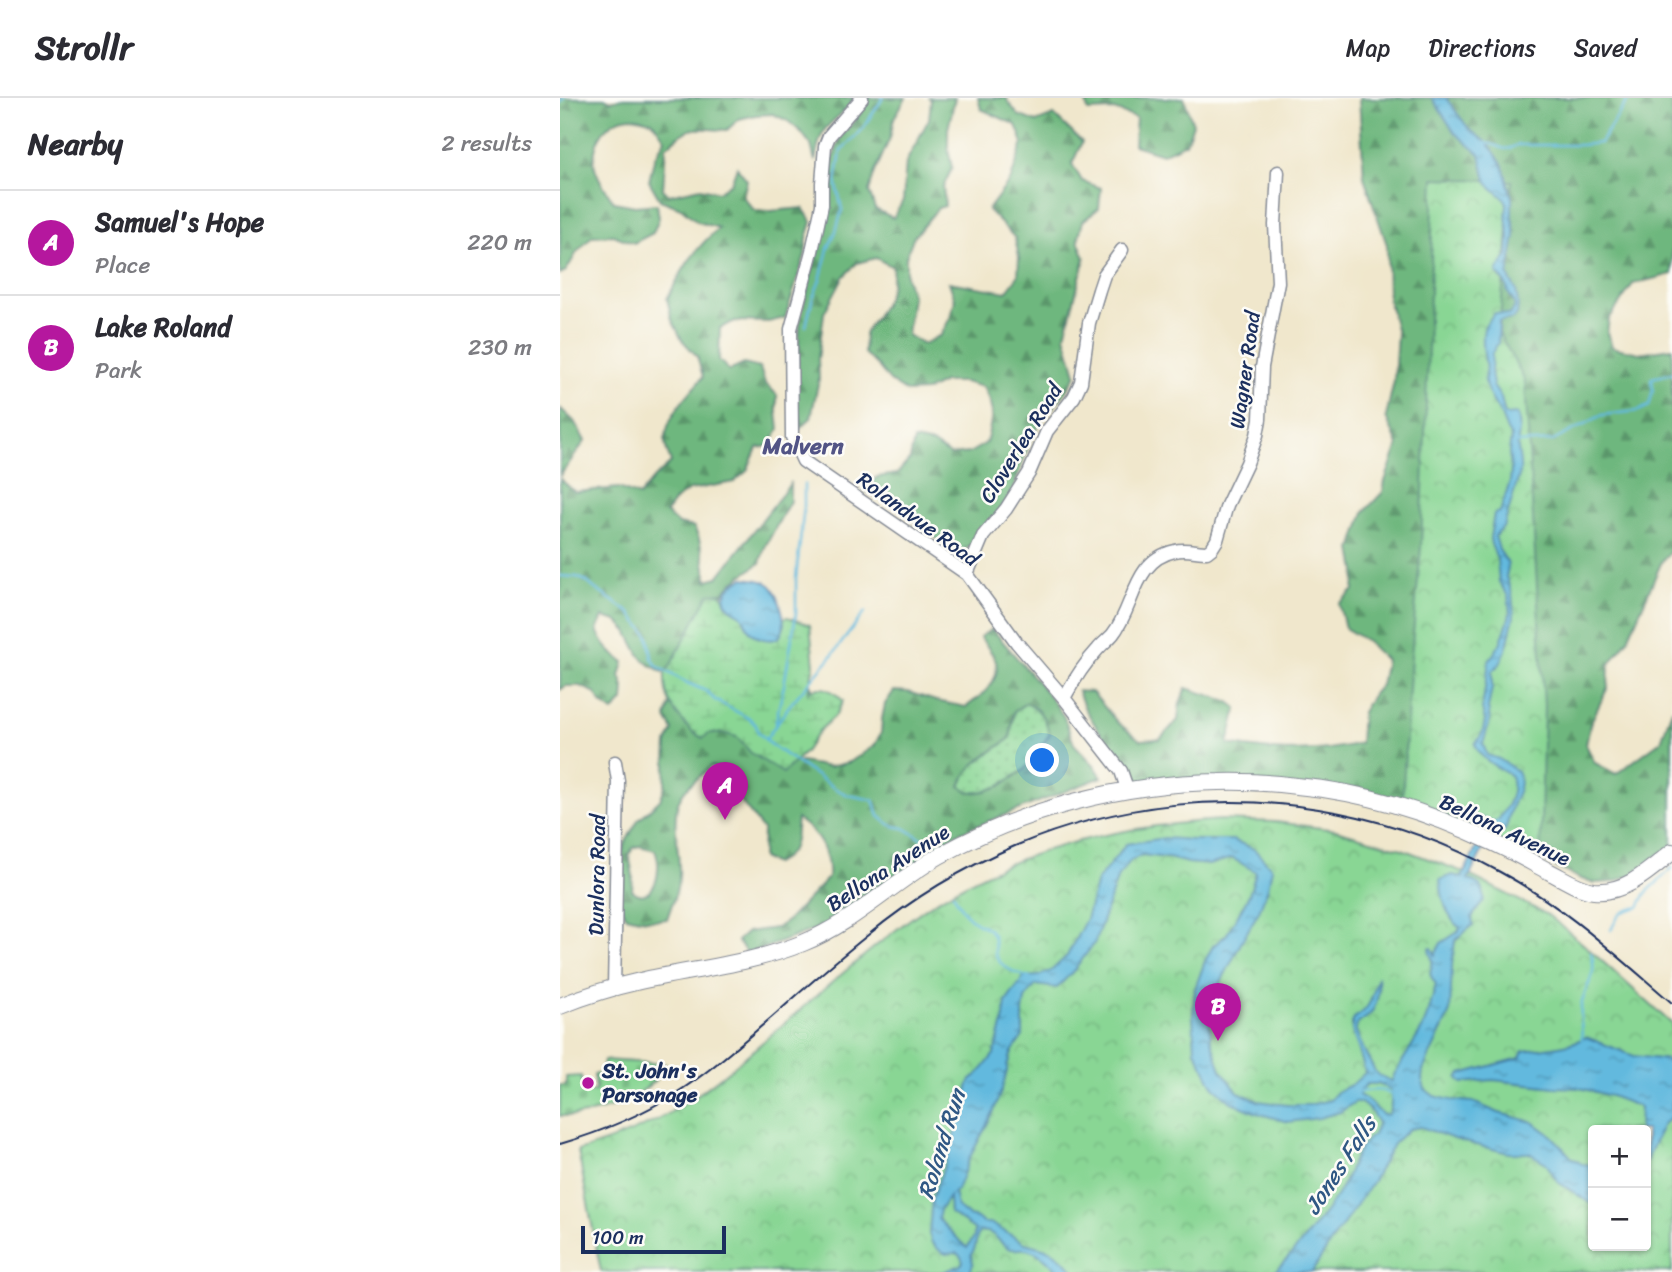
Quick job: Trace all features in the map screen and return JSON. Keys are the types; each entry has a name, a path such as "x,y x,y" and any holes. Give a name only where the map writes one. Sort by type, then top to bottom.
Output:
{"main road":[{"name":"Bellona Avenue","path":"560,1006 614,988 756,958 798,945 827,933 919,868 968,841 1041,812 1080,800 1128,791 1219,782 1280,784 1339,792 1385,803 1465,830 1568,882 1592,891 1605,891 1635,880 1672,852"}],"street":[{"name":"Rolandvue Road","path":"862,98 830,136 825,146 820,215 791,329 792,437 803,461 967,574 1017,643 1065,698 1121,771 1128,791"},
{"name":"Wagner Road","path":"1065,698 1085,663 1112,636 1123,620 1142,572 1152,562 1174,551 1207,552 1217,540 1227,505 1257,435 1260,419 1262,367 1278,282 1275,225 1278,172"},
{"name":"Cloverlea Road","path":"967,574 983,536 1006,509 1028,472 1047,431 1074,397 1081,382 1089,323 1099,290 1104,275 1122,250"},
{"name":"Dunlora Road","path":"614,988 618,781 615,762"}],"green space":[{"path":"560,98 604,98 611,101 623,98 854,98 824,132 815,161 811,145 801,132 788,121 773,114 739,119 727,130 688,131 666,147 663,189 669,195 701,188 718,192 731,183 737,167 747,180 743,197 754,210 803,208 812,222 805,255 785,318 768,322 735,321 720,328 719,360 729,371 744,364 760,368 765,383 777,395 779,429 769,446 757,448 747,471 734,482 690,490 676,499 666,513 678,524 694,527 707,580 718,577 790,484 790,501 765,547 760,563 733,582 721,596 731,627 810,670 810,684 817,697 663,672 640,656 627,631 617,621 603,617 597,630 599,635 608,648 624,662 620,676 624,687 623,701 613,712 602,704 594,692 580,686 566,686 560,690 560,479 575,492 619,488 639,496 671,463 665,441 669,423 703,377 697,356 682,340 672,320 667,299 689,260 719,228 698,222 681,208 660,200 649,181 654,159 665,139 652,121 632,117 622,119 609,126 599,138 594,161 596,172 614,202 635,206 657,204 659,218 653,233 634,243 613,235 592,236 577,252 566,271 560,274"},
{"path":"868,98 906,98 894,118 890,138 869,191 875,209 893,218 903,201 906,162 929,119 929,98 955,98 948,129 952,168 943,187 945,206 938,208 913,238 906,257 906,277 912,296 907,335 924,344 941,335 950,318 955,300 949,282 1006,292 1018,276 1019,257 1015,238 988,210 1011,179 1023,143 1016,125 981,109 978,98 1007,98 1018,115 1036,122 1054,115 1082,142 1072,164 1082,181 1101,188 1099,208 1083,221 1078,240 1085,258 1065,335 1076,374 1067,391 1041,422 1031,439 1011,496 976,543 959,552 942,543 897,506 863,490 877,477 897,474 910,459 914,440 933,444 950,455 969,453 986,443 991,420 990,402 983,387 964,382 944,382 926,391 907,392 890,381 864,353 865,333 886,301 891,286 893,267 876,258 857,263 843,277 824,313 818,359 819,379 811,418 799,429 795,405 800,319 824,225 830,167 840,138 860,114"},
{"path":"1085,98 1184,98 1193,124 1186,143 1162,154 1134,145 1136,118 1114,110 1088,111"},
{"path":"1359,98 1672,98 1672,274 1633,284 1609,319 1607,333 1612,347 1639,353 1672,348 1672,550 1662,561 1628,639 1609,665 1608,687 1590,724 1586,745 1595,763 1616,774 1661,741 1672,709 1672,845 1631,875 1614,882 1594,883 1581,879 1388,797 1131,783 1125,763 1097,728 1078,691 1092,692 1117,722 1140,740 1160,739 1178,720 1180,703 1186,688 1228,701 1237,708 1228,744 1294,751 1328,749 1360,743 1362,712 1381,685 1386,660 1365,640 1345,628 1339,604 1354,590 1356,571 1352,549 1364,512 1383,492 1398,445 1386,417 1394,381 1397,333 1388,298 1387,245 1364,177"},
{"path":"1434,178 1512,181 1499,333 1525,381 1544,706 1540,860 1402,802 1421,547"},
{"path":"560,408 574,421 585,441 560,476"},
{"path":"721,593 728,606 741,614 749,630 757,637 774,639 784,628 783,618 788,617 810,625 814,665 808,692 818,688 826,689 843,701 836,715 783,773 751,753 737,737 710,733 703,738 695,734 670,703 665,685 665,671 709,594"},
{"path":"992,629 1048,694 1064,717 1074,744 1102,777 956,834 910,867 869,891 829,924 759,950 746,952 737,941 747,932 776,928 788,920 828,878 827,860 817,837 797,819 792,850 775,864 762,858 763,830 737,796 725,770 711,766 687,787 678,805 676,825 679,877 667,919 646,920 626,916 619,903 624,845 638,820 660,800 665,786 667,743 673,730 666,718 670,704 680,714 708,715 773,762 801,762 829,767 850,762 874,746 881,733 885,704 894,691 966,707 977,699 992,682 997,669 993,656 980,637","holes":["1026,703 1042,715 1050,734 1024,770 1000,786 986,791 972,793 960,786 975,764 1010,738 1014,711","639,846 655,850 658,864 654,885 643,895 632,890 633,875 629,855 633,848"]},
{"path":"1026,703 1042,715 1050,733 1024,770 1000,786 986,791 972,793 960,786 975,764 1010,738 1014,711"},
{"path":"1221,820 1276,822 1336,830 1402,849 1463,872 1548,915 1582,943 1672,1024 1672,1272 601,1272 578,1151 645,1126 696,1096 879,943 948,894 1021,859 1060,846 1140,828"},
{"path":"604,1060 665,1064 653,1082 622,1103 585,1114 560,1116 560,1085 566,1085 566,1077 581,1076 583,1092 595,1091 594,1074 602,1074"}],"water":[{"path":"1432,98 1446,98 1469,129 1495,153 1503,166 1512,198 1515,236 1508,276 1516,290 1517,315 1513,319 1499,321 1498,343 1492,353 1491,371 1493,386 1501,398 1505,415 1517,414 1519,424 1520,472 1504,526 1495,536 1499,550 1507,562 1506,577 1512,594 1514,616 1506,650 1500,664 1492,671 1488,708 1490,720 1483,744 1487,755 1499,759 1517,771 1520,782 1505,830 1501,833 1492,832 1468,879 1480,886 1484,900 1472,917 1473,925 1455,940 1450,1012 1423,1070 1422,1079 1425,1089 1434,1096 1473,1102 1499,1113 1533,1122 1552,1136 1571,1157 1588,1165 1588,1202 1558,1182 1546,1163 1529,1153 1509,1153 1454,1139 1421,1127 1409,1129 1393,1144 1373,1181 1312,1272 1274,1272 1330,1205 1361,1146 1373,1135 1378,1123 1371,1111 1360,1102 1319,1118 1288,1122 1231,1102 1213,1086 1195,1050 1195,989 1213,946 1227,934 1249,895 1256,872 1232,858 1209,865 1142,855 1131,860 1118,876 1095,942 1075,969 1057,988 1036,985 1025,999 1023,1036 1012,1052 993,1113 954,1192 957,1207 969,1216 983,1223 990,1223 1025,1243 1050,1250 1075,1272 1058,1272 1048,1261 1030,1250 1008,1248 992,1234 979,1232 971,1254 973,1264 970,1272 943,1272 963,1262 957,1253 941,1252 932,1243 929,1234 932,1198 947,1159 970,1081 994,1054 1006,1002 1024,977 1051,971 1067,956 1086,919 1097,881 1126,844 1165,838 1233,840 1254,849 1272,868 1259,911 1209,1010 1211,1040 1221,1070 1238,1092 1258,1101 1309,1105 1330,1100 1338,1091 1353,1084 1365,1073 1352,1025 1354,1018 1368,1005 1378,976 1376,1003 1371,1013 1356,1029 1377,1074 1392,1081 1422,1029 1436,984 1430,973 1432,959 1429,949 1432,948 1435,955 1441,943 1460,928 1446,907 1440,880 1452,875 1462,877 1485,830 1479,826 1479,822 1482,818 1492,821 1499,819 1513,788 1511,776 1485,759 1475,744 1482,734 1485,721 1482,709 1489,661 1500,644 1510,613 1508,596 1499,582 1497,559 1490,538 1494,514 1500,512 1510,482 1511,437 1486,386 1483,338 1486,324 1495,313 1509,315 1515,307 1506,285 1497,273 1508,256 1507,204 1486,180 1480,154 1455,133","holes":["1367,1084 1378,1084 1391,1090 1389,1114 1383,1115 1359,1095","949,1197 950,1213 974,1229 974,1237 967,1248 938,1219 940,1210"]},
{"path":"744,578 767,583 777,595 784,625 777,638 764,639 753,634 742,616 726,603 728,590"},
{"path":"1586,1037 1634,1056 1669,1060 1672,1063 1672,1116 1663,1124 1651,1151 1651,1125 1639,1125 1640,1107 1611,1096 1580,1088 1493,1080 1462,1083 1458,1078 1461,1074 1520,1058 1523,1051 1578,1041"}],"waterway":[{"path":"560,103 564,98"},
{"path":"806,326 842,210 836,181 841,151 864,127 883,98"},
{"path":"1485,143 1504,149 1517,145 1600,143 1629,98"},
{"path":"1517,443 1553,441 1602,415 1638,411 1649,406 1653,390 1652,378 1672,373"},
{"path":"775,725 796,614 796,578 804,484"},
{"path":"560,576 577,577 586,581 630,613 648,635 652,658 657,666 706,691 715,700 750,719 771,745 836,789 848,795 873,800 879,816 886,822 904,828 926,841"},
{"path":"766,739 789,706 865,612"},
{"path":"1611,930 1621,914 1639,907 1646,893 1672,868"},
{"path":"953,893 969,917 992,933 995,953 1000,962 1030,978"},
{"path":"1582,1041 1581,1007 1592,975 1591,953"},
{"name":"Roland Run","path":"1356,1093 1380,1090 1393,1096"}],"tram line":[{"path":"560,1144 634,1116 687,1086 728,1055 868,935 939,885 1014,846 1093,820 1174,805 1257,803 1339,813 1421,836 1524,885 1589,933 1672,1003"}],"place":[{"name":"Samuel's Hope","path":"725,820"},
{"name":"Lake Roland","path":"1218,1041"},
{"name":"St. John's Parsonage","path":"588,1083"}],"district":[{"name":"Malvern","path":"803,446"}],"water label":[{"name":"Jones Falls","path":"1340,1165"}]}
